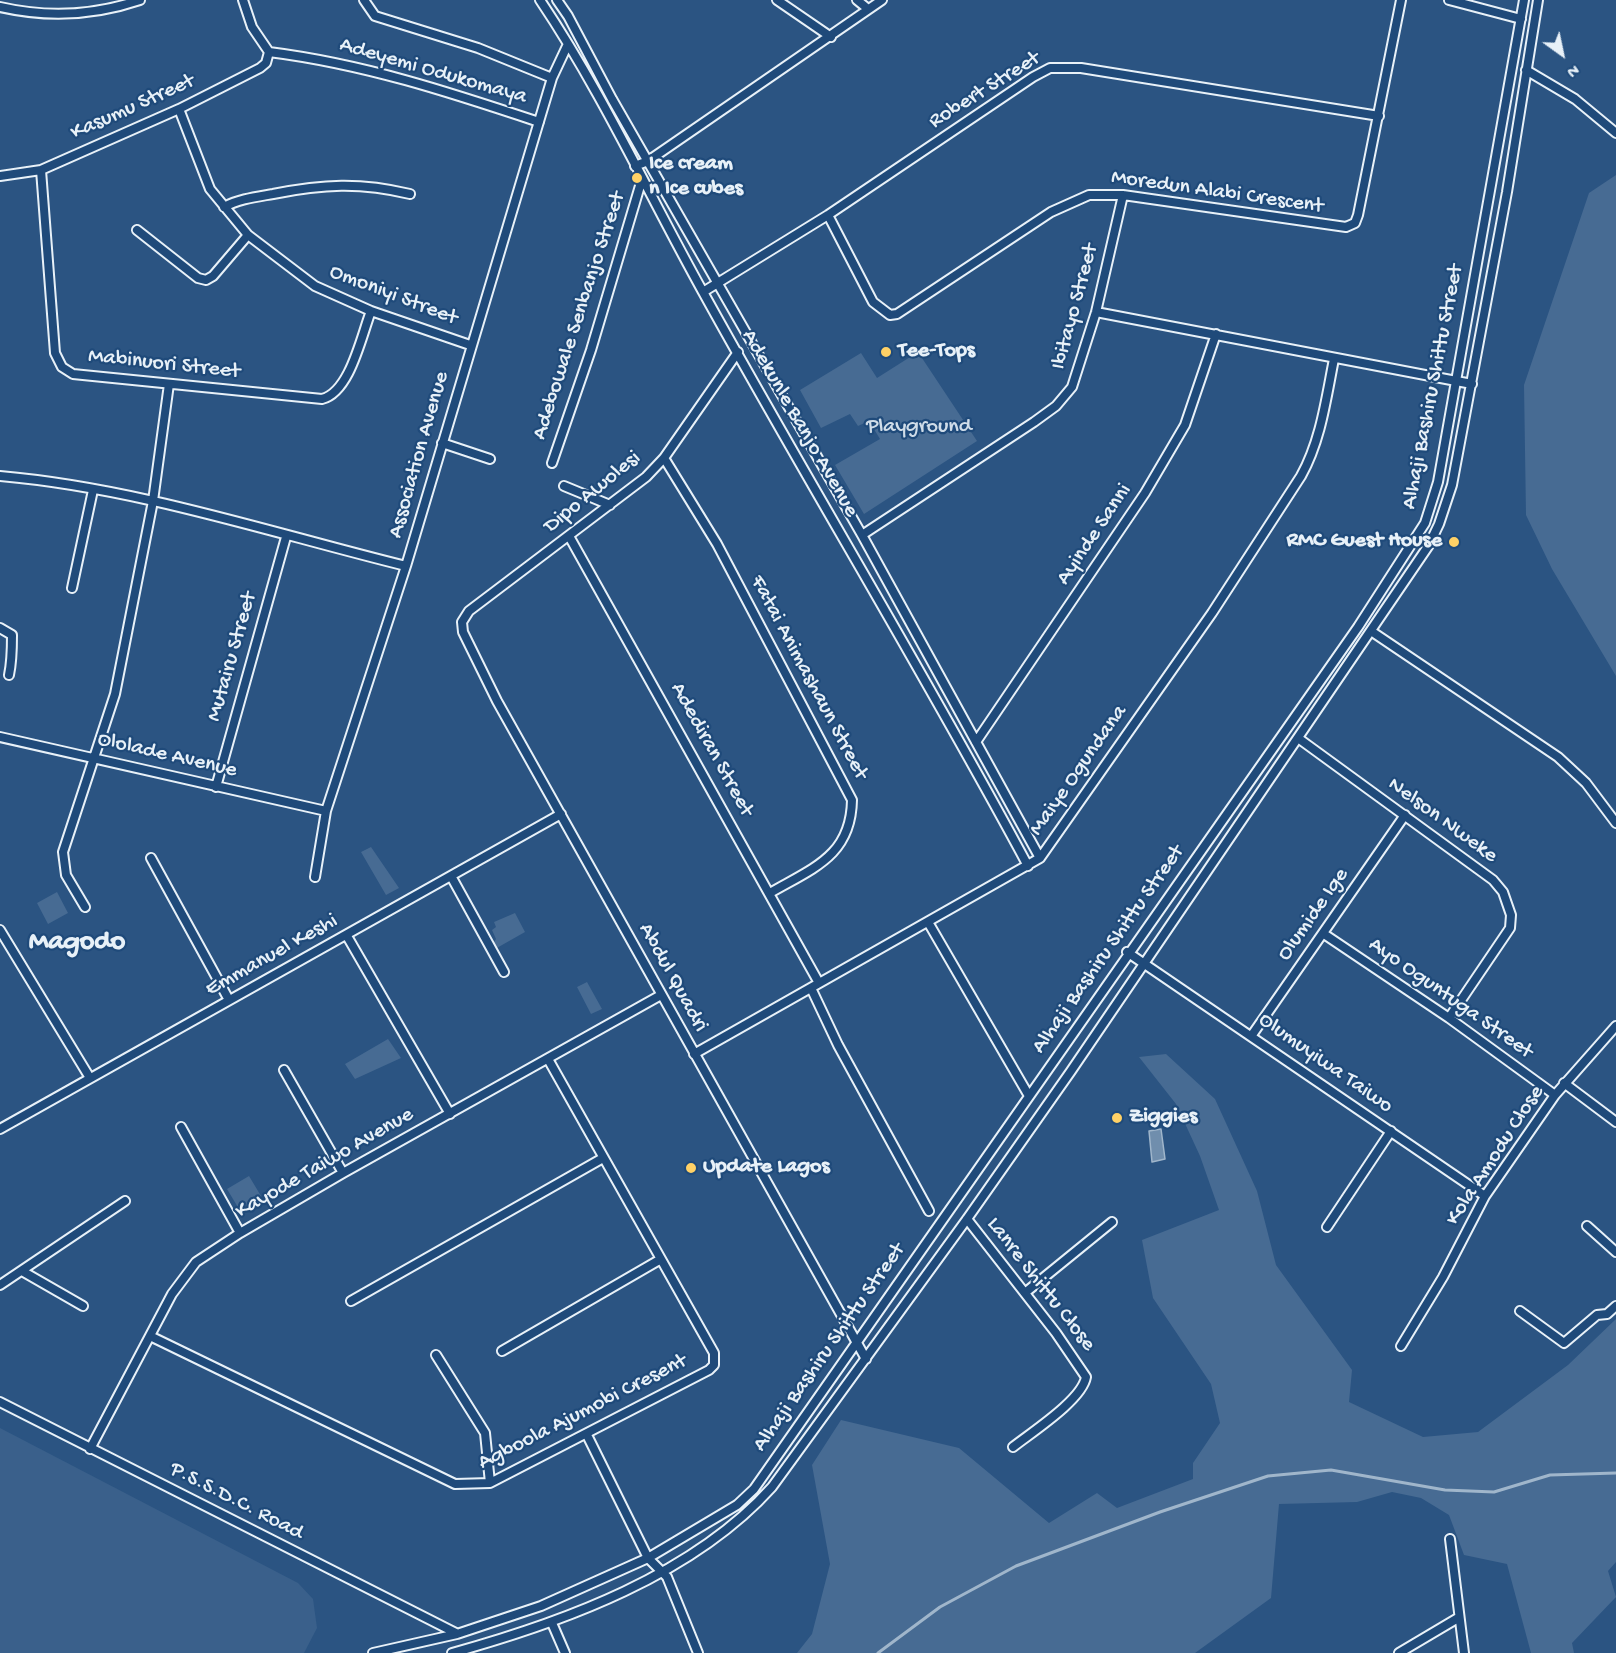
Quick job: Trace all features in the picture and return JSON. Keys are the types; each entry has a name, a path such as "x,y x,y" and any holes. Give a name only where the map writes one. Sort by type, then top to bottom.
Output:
{"street":[{"path":"0,7 37,14 71,15 140,0"},
{"path":"243,0 252,27 269,52"},
{"path":"364,0 375,16 478,48 552,78"},
{"name":"Adekunle Banjo Avenue","path":"540,0 568,44 703,292 965,749 1028,866"},
{"name":"Adekunle Banjo Avenue","path":"557,0 861,535 1040,858"},
{"path":"777,0 831,37"},
{"path":"856,0 868,9"},
{"path":"635,166 648,161 882,0"},
{"name":"Moredun Alabi Crescent","path":"828,215 873,302 880,310 890,315 897,314 1051,212 1089,195 1123,195 1332,228 1355,224 1401,0"},
{"path":"1449,0 1521,19"},
{"name":"Alhaji Bashiru Shittu Street","path":"373,1653 457,1634 541,1606 648,1558 736,1505 754,1489 1127,952 1358,627 1425,523 1438,482 1524,0"},
{"name":"Alhaji Bashiru Shittu Street","path":"452,1653 552,1623 662,1573 750,1512 772,1487 967,1219 1429,545 1439,524 1452,485 1507,192 1538,0"},
{"name":"Association Avenue","path":"315,877 326,811 406,566 470,345 552,78 568,44"},
{"name":"Kasumu Street","path":"0,176 41,170 179,109 260,68 266,63 269,52"},
{"name":"Adeyemi Odukomaya","path":"269,52 322,58 412,80 539,122"},
{"name":"Robert Street","path":"703,292 828,215 1033,77 1060,67 1081,68 1378,116"},
{"path":"1526,69 1575,99 1616,133"},
{"name":"Omoniyi Street","path":"179,109 210,189 248,235 315,286 371,311 470,345"},
{"name":"Mabinuori Street","path":"41,170 55,353 62,367 73,374 322,399 333,396 343,385 371,311"},
{"name":"Adebowale Senbanjo Street","path":"552,464 591,350 642,179"},
{"path":"224,207 236,201 305,187 348,183 410,194"},
{"name":"Ibitayo Street","path":"861,535 1056,406 1072,387 1096,312 1123,195"},
{"path":"137,230 198,278 206,280 213,276 248,235"},
{"path":"1096,312 1472,384"},
{"name":"Ayinde Sanni","path":"976,741 1145,493 1168,454 1185,425 1216,334"},
{"name":"Dipo Awolesi","path":"469,611 646,477 664,458 738,352"},
{"name":"Maiye Ogundana","path":"694,1054 1040,858 1212,613 1301,476 1319,434 1334,359"},
{"path":"85,907 66,875 63,852 115,694 153,501 169,384"},
{"path":"442,443 490,459"},
{"name":"Fatai Animashaun Street","path":"664,458 717,544 852,800 852,821 846,838 830,856 770,892"},
{"path":"0,477 57,481 153,501 406,566"},
{"path":"564,486 610,505"},
{"path":"72,588 93,490"},
{"name":"Adediran Street","path":"569,536 819,983"},
{"name":"Mutairu Street","path":"216,787 286,537"},
{"name":"Abdul Quadri","path":"469,611 462,622 463,632 497,701 866,1359"},
{"path":"0,628 12,635 10,649 13,657 9,675"},
{"path":"1371,631 1558,757 1586,783 1616,823"},
{"name":"Ololade Avenue","path":"0,737 326,811"},
{"name":"Nelson Nweke","path":"1298,738 1493,880 1503,892 1511,915 1510,928 1449,1018"},
{"name":"Emmanuel Keshi","path":"0,1129 561,814"},
{"name":"Olumide Ige","path":"1252,1035 1405,815"},
{"path":"151,858 229,1000"},
{"path":"451,876 504,972"},
{"path":"928,922 1029,1096"},
{"path":"0,930 90,1078"},
{"name":"Ayo Oguntuga Street","path":"1324,934 1449,1018 1555,1095"},
{"path":"346,936 450,1114"},
{"name":"Olumuyiwa Taiwo","path":"1127,952 1252,1035 1485,1196"},
{"path":"811,988 838,1045 929,1211"},
{"name":"Kayode Taiwo Avenue","path":"90,1449 183,1277 196,1262 240,1233 343,1173 661,995"},
{"name":"Kola Amodu Close","path":"1401,1346 1443,1277 1485,1196 1564,1083 1616,1026"},
{"name":"Agboola Ajumobi Cresent","path":"150,1336 455,1484 490,1483 587,1435 714,1365 714,1353 549,1059"},
{"path":"284,1070 343,1173"},
{"path":"1564,1083 1616,1122"},
{"path":"181,1127 240,1233"},
{"path":"1327,1227 1391,1131"},
{"path":"351,1301 603,1158"},
{"path":"0,1285 125,1201"},
{"name":"Lanre Shittu Close","path":"967,1219 1026,1292 1086,1377 1083,1389 1013,1447"},
{"path":"1026,1292 1112,1222"},
{"path":"1587,1226 1616,1252"},
{"path":"502,1351 661,1259"},
{"path":"22,1271 83,1306"},
{"path":"1520,1311 1564,1343 1597,1315 1607,1314 1616,1306"},
{"path":"435,1355 485,1432 490,1483"},
{"name":"P.S.S.D.C. Road","path":"0,1402 457,1634"},
{"path":"587,1435 648,1558 667,1577 698,1653"},
{"path":"1450,1539 1464,1653"},
{"path":"1399,1653 1458,1618"},
{"path":"552,1623 565,1653"},
{"path":"457,1634 464,1649"}],"shaded area":[{"path":"1161,1129 1165,1159 1152,1162 1149,1131"},
{"path":"0,1428 298,1583 313,1599 317,1628 304,1653 0,1653"}],"green space":[{"path":"1616,175 1616,676 1552,569 1526,515 1524,385 1589,193"},
{"name":"Playground","path":"918,352 977,441 864,514 835,465 880,439 869,421 858,426 850,414 821,428 800,390 861,353 877,378"},
{"path":"371,847 399,888 386,895 361,852"},
{"path":"57,892 68,913 48,924 37,903"},
{"path":"515,913 525,932 495,949 496,939 492,930 496,927 494,922"},
{"path":"587,982 602,1009 591,1014 577,987"},
{"path":"388,1039 401,1058 355,1079 345,1064"},
{"path":"1166,1054 1215,1099 1257,1191 1276,1265 1352,1370 1349,1402 1423,1437 1478,1432 1568,1365 1616,1319 1616,1562 1608,1571 1616,1597 1572,1643 1574,1653 1531,1653 1507,1564 1464,1555 1449,1515 1421,1498 1392,1492 1357,1502 1279,1504 1271,1598 1195,1653 797,1653 812,1634 830,1564 812,1465 841,1420 959,1448 1049,1523 1097,1493 1117,1508 1193,1479 1193,1463 1220,1423 1211,1384 1153,1298 1142,1240 1219,1210 1200,1156 1176,1104 1139,1057"},
{"path":"249,1176 261,1196 261,1202 242,1214 227,1189"}],"waterway":[{"path":"878,1653 940,1607 1016,1566 1160,1512 1268,1476 1331,1470 1445,1490 1494,1492 1550,1475 1616,1473"}],"place":[{"name":"Ice cream n Ice cubes","path":"637,178"},
{"name":"Tee-Tops","path":"886,352"},
{"name":"RMC Guest House","path":"1454,542"},
{"name":"Ziggies","path":"1117,1118"},
{"name":"Update Lagos","path":"691,1168"}],"district":[{"name":"Magodo","path":"77,944"}]}
